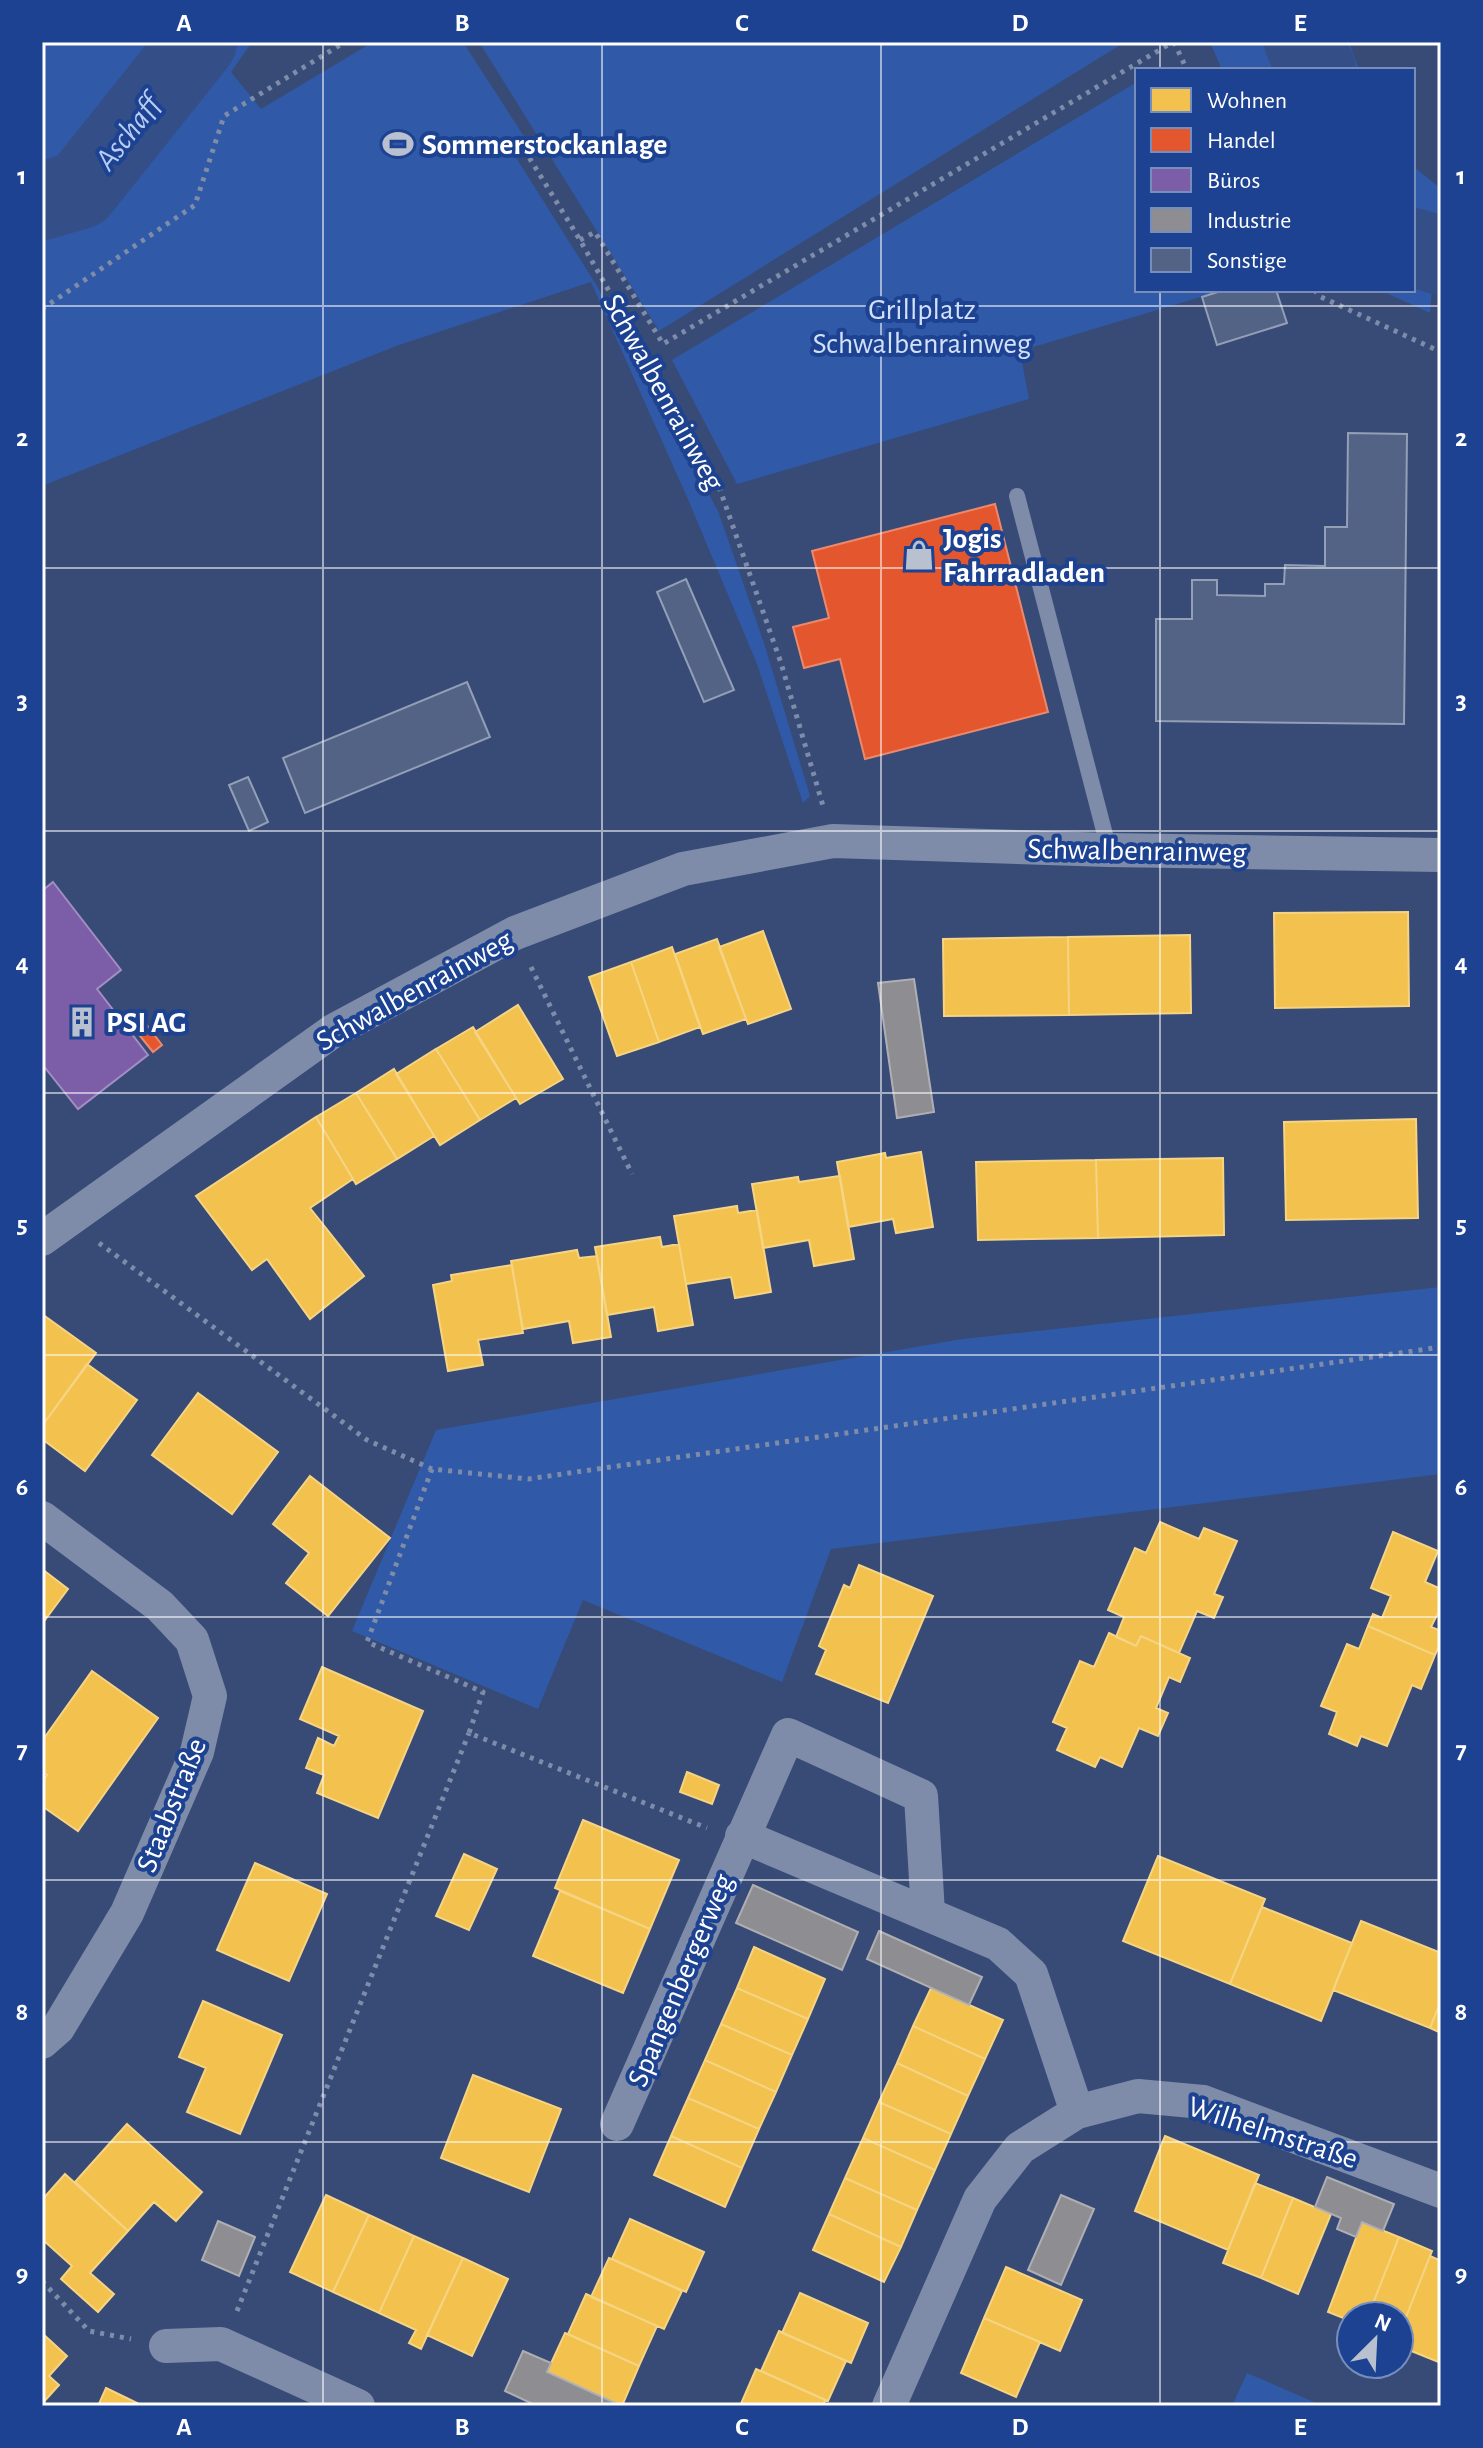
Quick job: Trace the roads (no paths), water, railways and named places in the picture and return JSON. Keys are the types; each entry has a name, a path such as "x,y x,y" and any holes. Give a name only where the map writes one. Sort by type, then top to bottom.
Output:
{"street":[{"name":"Schwalbenrainweg","path":"42,1239 333,1031 515,933 683,869 833,841 1109,850 1441,855"},
{"name":"Staabstraße","path":"42,1518 160,1606 192,1640 210,1696 197,1752 127,1913 58,2028 42,2042"},
{"name":"Spangenbergerweg","path":"617,2124 788,1735 921,1796 928,1913"},
{"name":"Spangenbergerweg","path":"742,1836 998,1944 1031,1974 1077,2112"},
{"name":"Wilhelmstraße","path":"889,2406 980,2199 1020,2148 1077,2112 1138,2096 1203,2102 1441,2191"},
{"path":"166,2346 221,2344 358,2406"}],"lane":[{"path":"1017,496 1109,850"}],"waterway":[{"name":"Aschaff","path":"42,201 80,190 198,42"},
{"name":"Aschaff","path":"1303,42 1316,68"},
{"name":"Aschaff","path":"1415,248 1441,256"}],"place":[{"name":"Sommerstockanlage","path":"398,144"},
{"name":"Jogis Fahrradladen","path":"919,555"},
{"name":"PSI AG","path":"82,1022"}],"park label":[{"name":"Grillplatz Schwalbenrainweg","path":"922,326"}]}
